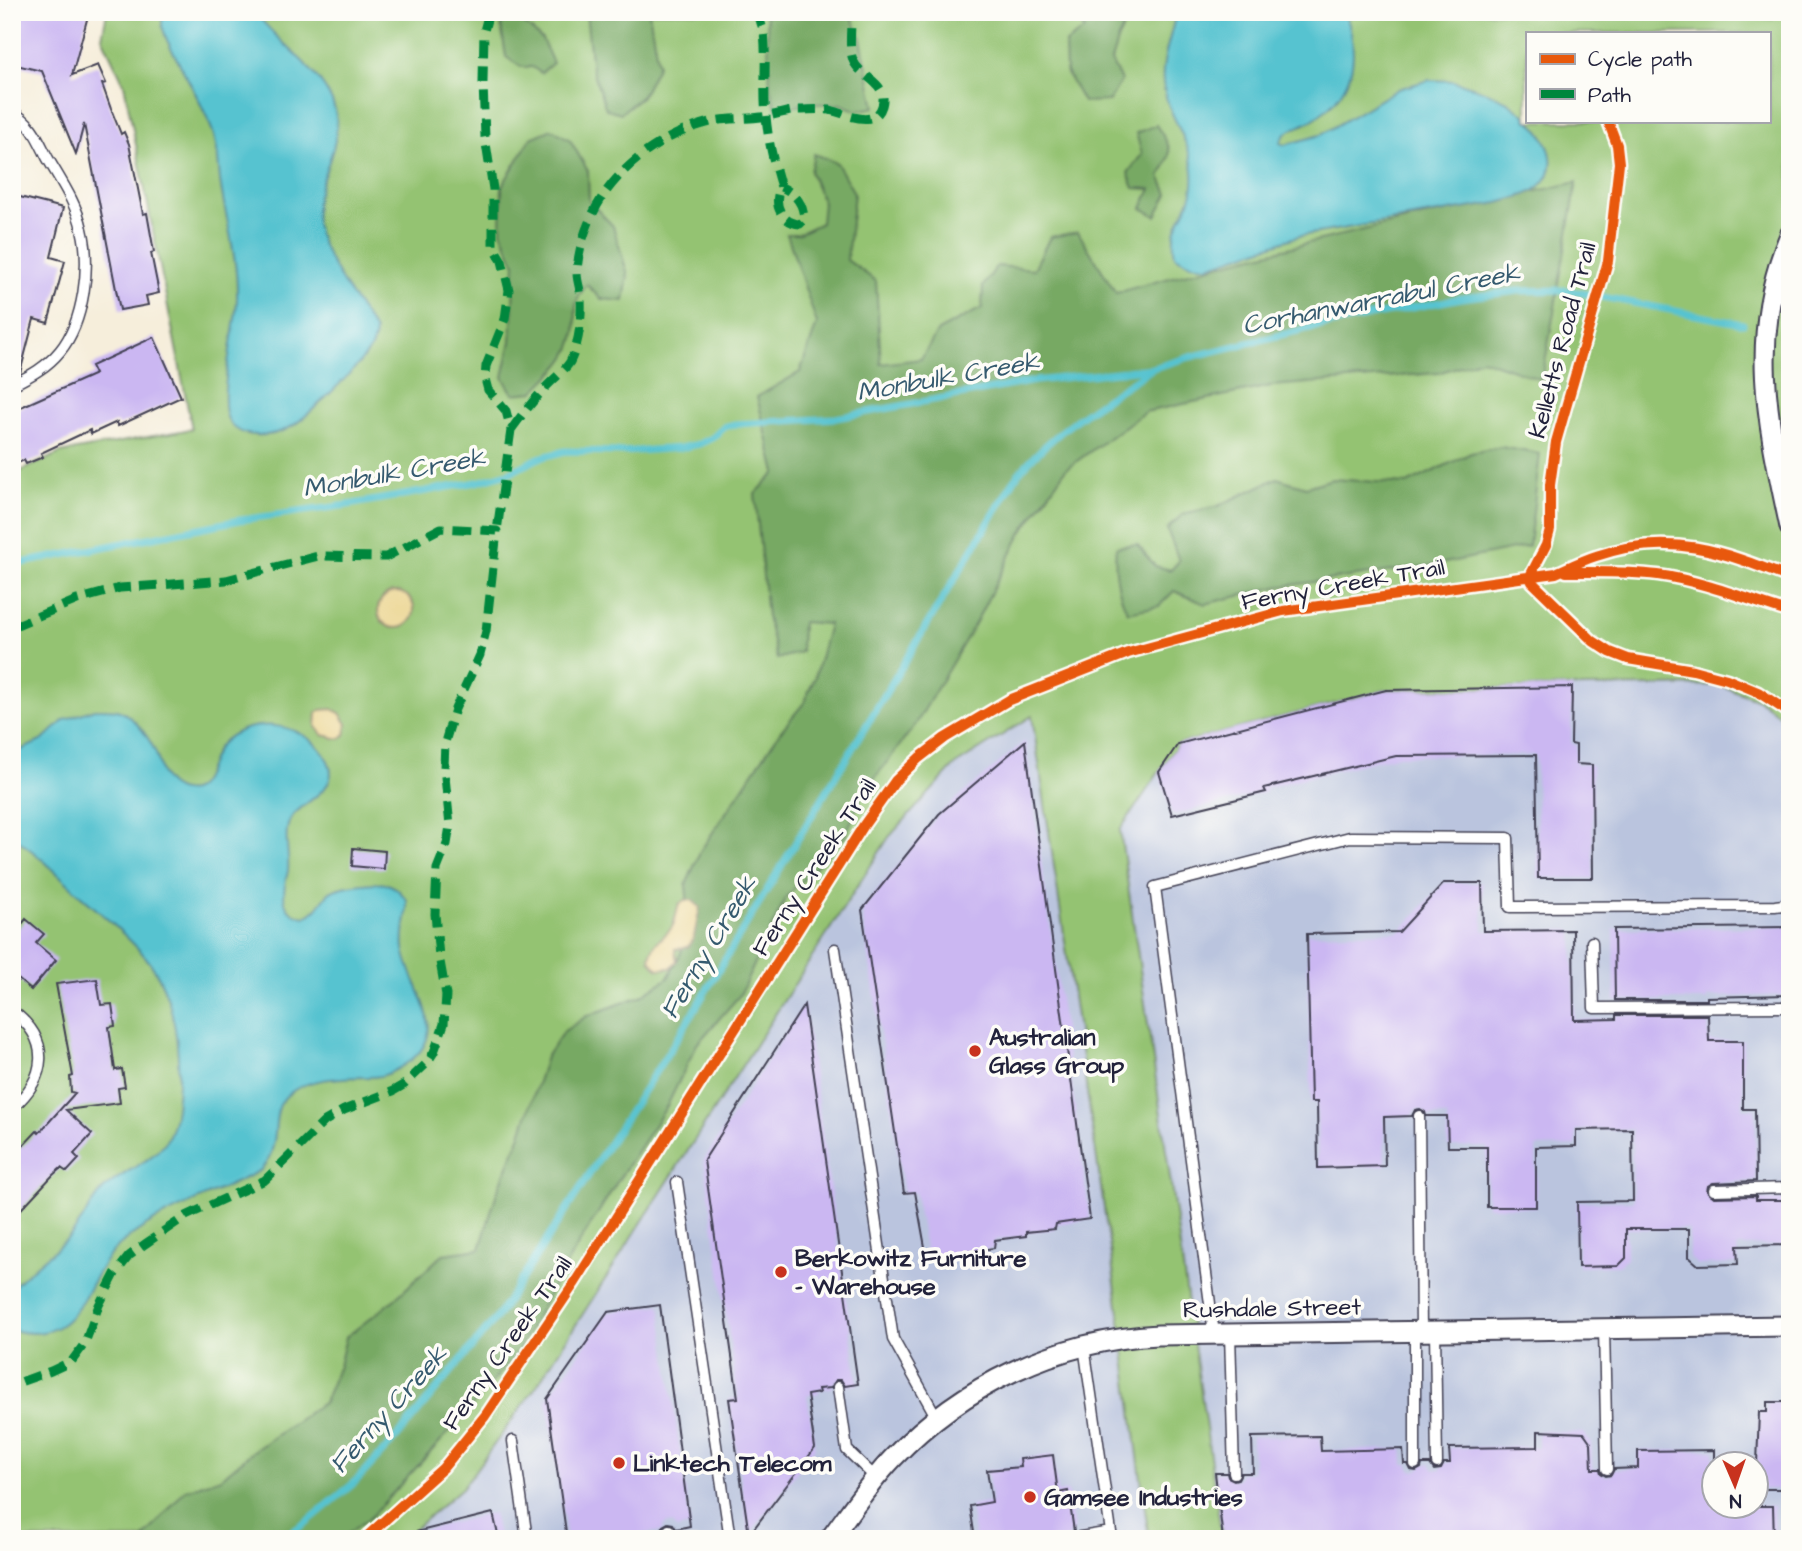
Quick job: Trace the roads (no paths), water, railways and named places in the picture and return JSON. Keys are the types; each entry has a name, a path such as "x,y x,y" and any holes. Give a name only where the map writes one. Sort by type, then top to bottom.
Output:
{"street":[{"path":"1790,235 1774,283 1764,373 1767,412 1790,527"},
{"name":"Rushdale Street","path":"830,1539 876,1478 914,1437 937,1418 1006,1374 1036,1360 1084,1346 1139,1336 1790,1326"}],"lane":[{"path":"12,112 24,119 36,132 67,190 82,226 87,264 81,300 70,336 46,365 12,385"},
{"path":"1234,1473 1222,1334 1155,887 1350,837 1508,838 1510,907 1790,904"},
{"path":"1592,942 1594,1008 1790,1007"},
{"path":"835,950 893,1339 937,1418"},
{"path":"12,1011 32,1030 40,1058 35,1083 12,1108"},
{"path":"1419,1116 1424,1331 1437,1463"},
{"path":"677,1182 730,1539"},
{"path":"1714,1190 1790,1188"},
{"path":"1604,1328 1607,1469"},
{"path":"1415,1464 1424,1331"},
{"path":"1075,1538 1111,1535 1084,1346"},
{"path":"838,1387 847,1450 876,1478"},
{"path":"513,1441 527,1539"}],"water":[{"path":"162,12 255,12 317,77 332,101 336,132 334,147 319,191 316,222 324,249 375,331 374,339 363,359 318,404 297,423 274,433 258,435 242,432 230,423 226,413 226,382 237,298 234,256 214,137 202,107 167,40 162,26"},
{"path":"1176,12 1345,12 1353,45 1353,60 1344,88 1324,111 1288,132 1280,143 1285,145 1320,135 1398,89 1429,80 1454,81 1508,102 1526,116 1526,122 1531,122 1537,128 1547,144 1550,170 1546,179 1535,190 1498,203 1299,236 1208,266 1191,264 1175,256 1174,234 1191,196 1193,171 1191,157 1166,95 1163,82 1165,56"},
{"path":"94,709 117,710 132,719 151,743 166,781 176,789 184,791 198,787 220,745 232,735 246,729 278,726 293,730 319,748 328,761 330,780 288,824 285,902 293,912 305,917 316,909 329,893 341,888 377,883 393,886 400,891 407,900 404,948 425,1008 427,1037 421,1050 390,1073 377,1077 340,1078 308,1083 290,1093 280,1104 272,1150 261,1170 139,1230 109,1256 68,1319 54,1329 36,1333 12,1330 12,1288 73,1233 105,1188 158,1151 168,1138 177,1098 177,1049 172,1014 161,981 152,966 112,923 12,836 12,754 43,740 64,720"}],"waterway":[{"name":"Monbulk Creek","path":"12,565 240,520 348,505 477,482 565,451 622,452 681,448 699,444 712,438 724,427 735,424 836,418 1035,381 1153,368 1310,328 1461,298 1518,291 1566,290 1743,324"},
{"name":"Ferny Creek","path":"281,1539 307,1522 354,1483 397,1437 497,1317 680,1034 1018,474 1063,430 1150,370"}],"place":[{"name":"Australian Glass Group","path":"975,1051"},
{"name":"Berkowitz Furniture - Warehouse","path":"781,1272"},
{"name":"Linktech Telecom","path":"619,1463"},
{"name":"Gamsee Industries","path":"1030,1497"}],"water label":[{"name":"Corhanwarrabul Creek","path":"1381,298"}]}
